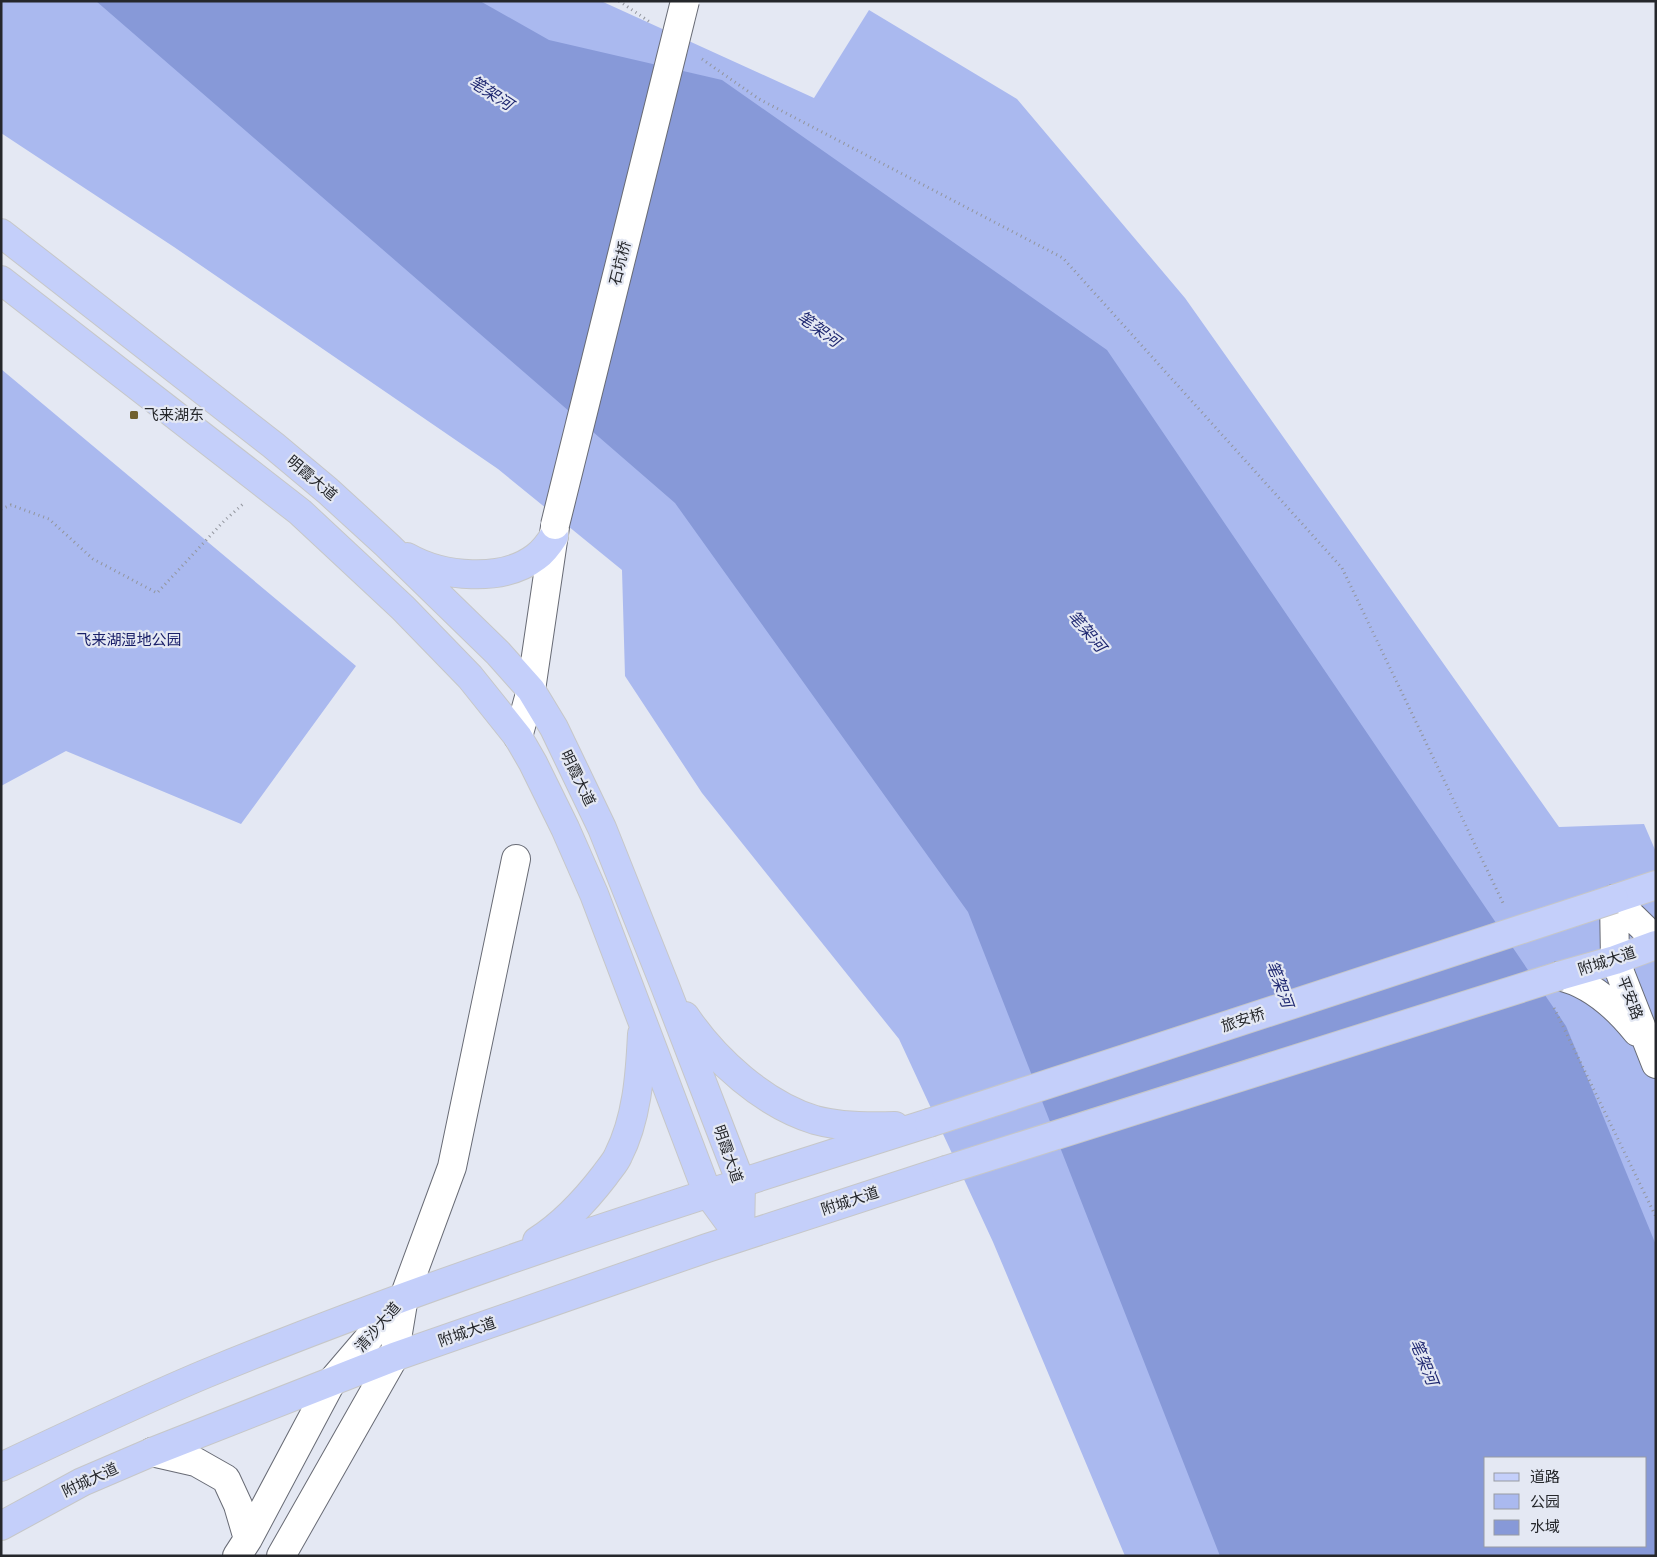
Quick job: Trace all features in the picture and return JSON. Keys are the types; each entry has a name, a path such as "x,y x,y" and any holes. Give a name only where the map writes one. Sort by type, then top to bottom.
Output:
{"main road":[{"name":"明霞大道","path":"1,233 273,445 328,491 498,652 530,690 554,728 602,828 741,1183 740,1237"},
{"name":"明霞大道","path":"1,280 300,512 404,608 470,677 518,737 565,828 594,894 708,1192 740,1237"},
{"path":"387,545 430,568 470,575 488,574 522,566 545,549 555,531"},
{"path":"1614,899 1656,885"},
{"name":"旅安桥","path":"929,1123 1614,899"},
{"name":"附城大道","path":"1,1526 82,1482 152,1452 394,1357 740,1237 946,1170 1559,976 1615,960 1656,945"},
{"path":"665,986 692,1026 729,1068 765,1095 787,1108 814,1120 842,1126 881,1127 929,1123"},
{"path":"508,1260 568,1219 618,1158 634,1108 640,1070 643,1025"},
{"path":"1,1467 106,1417 205,1374 404,1297 708,1192 929,1123"}],"street":[{"name":"石坑桥","path":"518,737 530,690 555,531 684,1"},
{"path":"404,1297 452,1167 516,859"},
{"path":"1614,899 1656,940"},
{"name":"平安路","path":"1614,899 1615,960 1653,1056"},
{"path":"1559,976 1579,982 1598,995 1630,1023 1653,1056"},
{"name":"清沙大道","path":"281,1556 394,1357 404,1297"},
{"name":"清沙大道","path":"243,1548 332,1381 404,1297"},
{"path":"152,1452 196,1462 226,1480 238,1505 243,1548"}],"path":[{"path":"620,1 651,23"},
{"path":"697,55 759,98 1063,258 1342,568 1505,907"},
{"path":"1,509 10,505 49,519 93,559 157,594 224,521 243,504"},
{"path":"1552,1004 1656,1216"}],"green space":[{"path":"1,1 601,1 814,98 869,10 1017,99 1185,298 1559,827 1644,824 1656,852 1656,1556 1125,1556 993,1242 899,1039 702,793 625,676 622,570 498,469 174,247 1,133"},
{"name":"飞来湖湿地公园","path":"1,369 356,666 241,824 66,751 1,786"}],"water":[{"name":"笔架河","path":"96,1 480,1 549,40 722,80 1107,350 1566,1026 1656,1245 1656,1556 1220,1556 968,912 675,503"}],"place":[{"name":"飞来湖东","path":"134,415"}]}
